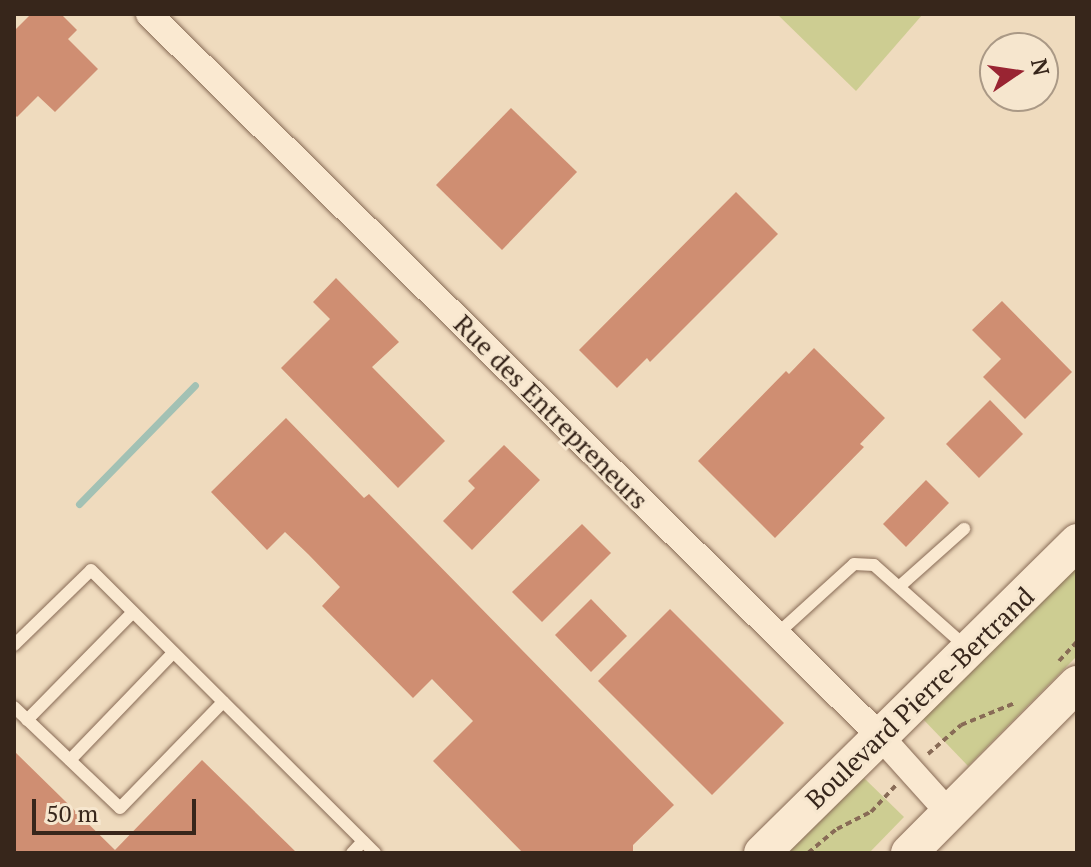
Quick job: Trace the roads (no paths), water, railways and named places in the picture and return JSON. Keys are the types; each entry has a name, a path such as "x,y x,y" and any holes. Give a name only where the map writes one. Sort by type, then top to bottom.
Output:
{"main road":[{"name":"Boulevard Pierre-Bertrand","path":"762,853 1077,542"},
{"path":"909,853 949,813 1067,673"}],"street":[{"name":"Rue des Entrepreneurs","path":"149,14 880,736 949,813"}],"lane":[{"path":"900,586 964,529"},
{"path":"776,635 854,564 874,565 969,649"},
{"path":"14,645 91,570 375,853"},
{"path":"27,720 133,612"},
{"path":"70,760 173,653"},
{"path":"14,707 120,808 223,702"},
{"path":"352,853 363,841"}],"waterway":[{"path":"79,504 195,385"}]}
